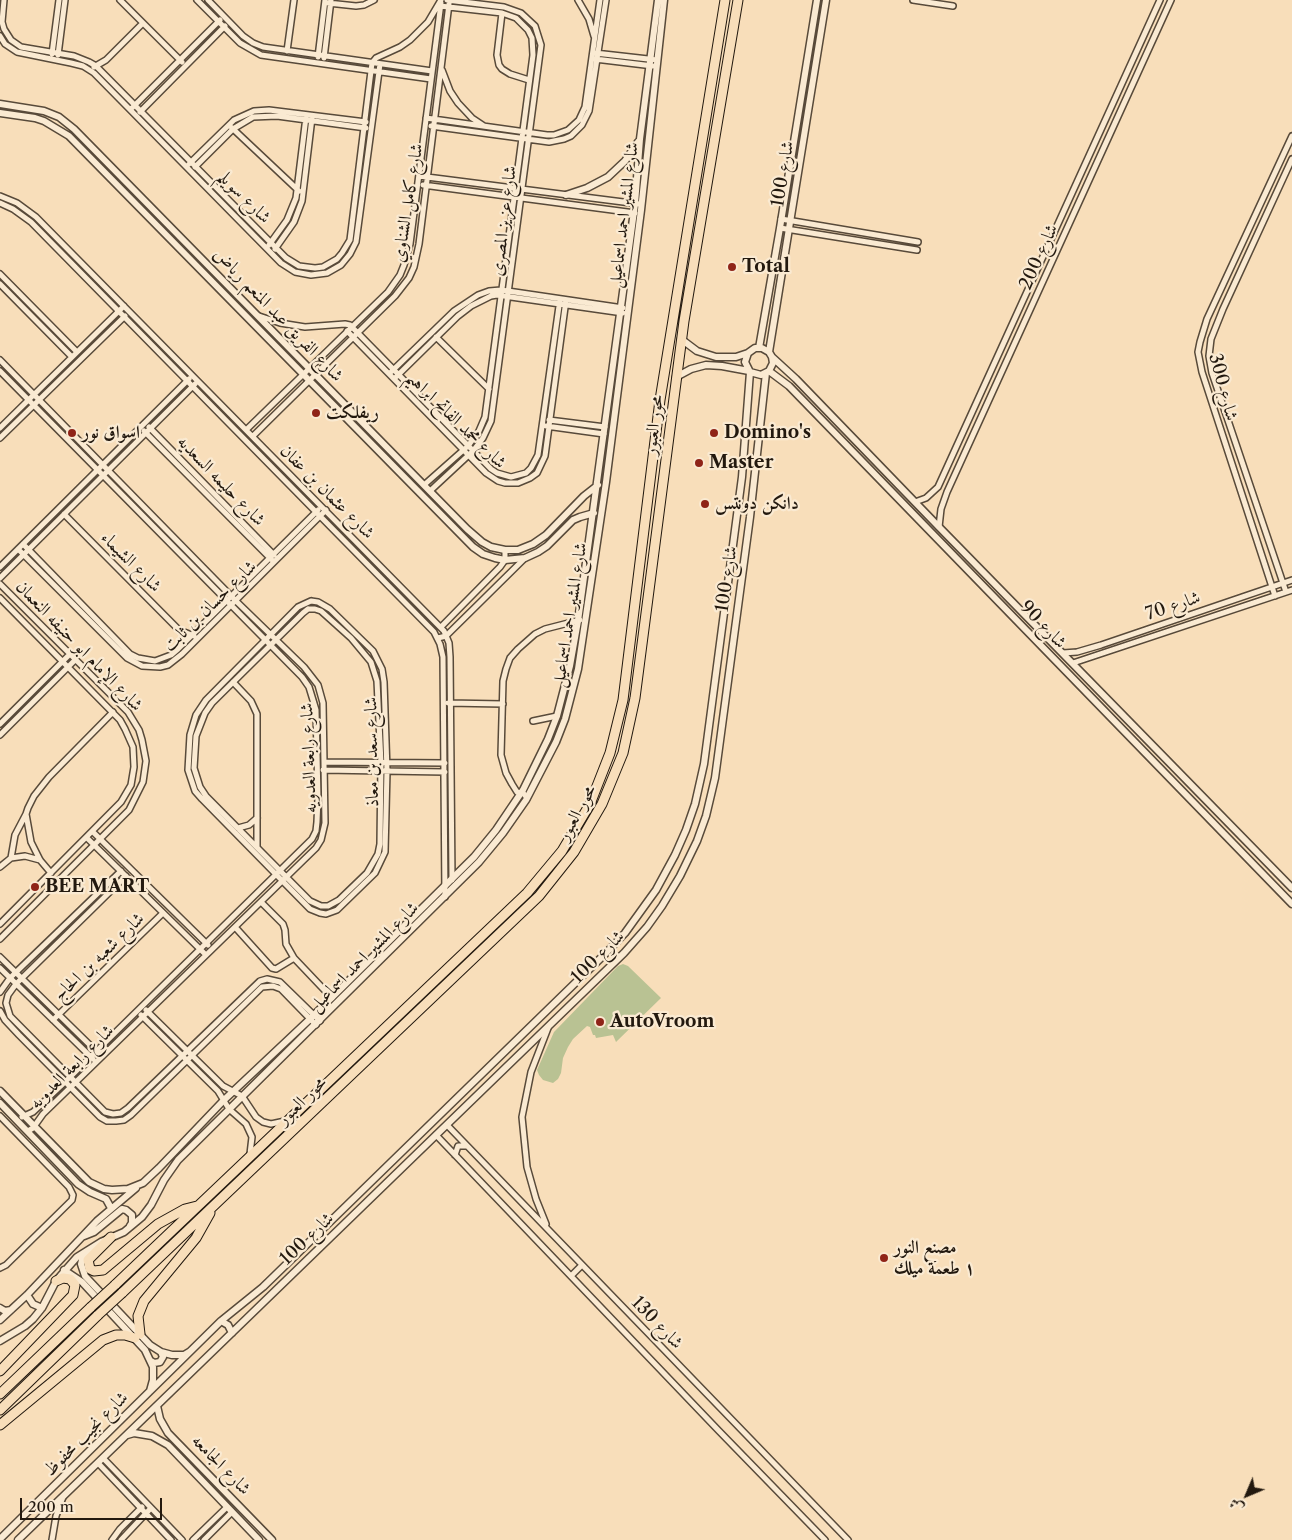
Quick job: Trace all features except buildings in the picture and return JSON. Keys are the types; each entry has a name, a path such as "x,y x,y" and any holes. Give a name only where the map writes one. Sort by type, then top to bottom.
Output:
{"highway":[{"name":"محور العبور","path":"0,1394 527,893 572,836 590,804 601,779 615,736 623,700 660,400 726,0"},
{"name":"محور العبور","path":"0,1410 539,896 563,868 594,821 617,770 632,717 681,339 738,0"},
{"path":"111,1237 88,1260 90,1269 94,1271 103,1270 171,1216 200,1205"},
{"path":"0,1425 103,1340 116,1335 137,1336 138,1316 144,1301 196,1238 211,1209"},
{"path":"0,1371 73,1295 74,1285 70,1279 63,1278 56,1281"}],"street":[{"name":"شارع سويلم","path":"4,0 2,22 10,40 21,47 82,58 96,66 276,248 292,263 307,268 323,267 330,264 346,247 351,232 372,63"},
{"path":"55,53 59,0"},
{"path":"54,60 65,0"},
{"path":"120,0 186,66"},
{"path":"198,0 240,43 254,52 268,56 431,79"},
{"path":"208,0 253,43 269,49 432,71"},
{"path":"287,51 294,0"},
{"path":"328,2 356,6 364,5 374,0"},
{"name":"شارع كامل الشناوي","path":"252,436 395,296 409,278 417,256 449,0"},
{"name":"شارع عزيز المصرى","path":"430,491 471,454 483,438 491,421 540,55 539,35 535,26 521,13 512,8 449,0"},
{"path":"578,0 595,37"},
{"path":"595,56 595,37 600,0"},
{"path":"425,125 522,135 555,141 571,136 582,125 589,111 595,56 606,0"},
{"name":"شارع المشير احمد اسماعيل","path":"83,1236 111,1208 159,1168 233,1091 332,998 486,842 517,794 548,739 558,716 570,666 594,513 637,213 658,0"},
{"name":"شارع المشير احمد اسماعيل","path":"638,204 640,139 664,0"},
{"name":"شارع 100","path":"758,348 780,228 817,0"},
{"name":"شارع 100","path":"771,355 788,229 826,0"},
{"path":"913,0 953,6"},
{"name":"شارع 200","path":"938,487 1160,0"},
{"name":"شارع 200","path":"939,527 941,509 947,492 1171,0"},
{"path":"317,63 328,2"},
{"path":"324,64 328,2"},
{"path":"372,63 376,58 400,48 410,40 428,22 441,2"},
{"name":"شارع كامل الشناوي","path":"246,430 388,292 400,274 410,244 441,2"},
{"name":"شارع عزيز المصرى","path":"424,485 465,448 482,424 486,409 533,56 532,38 523,23 516,18 502,13 449,7 441,2"},
{"path":"502,13 497,55 499,65 510,74 530,80"},
{"path":"130,110 224,16"},
{"path":"136,116 229,22"},
{"path":"88,69 111,56 143,23"},
{"name":"شارع سويلم","path":"0,36 5,44 17,52 72,62 88,69 288,268 311,275 327,273 334,269 346,260 356,242 380,64"},
{"path":"595,56 653,63"},
{"path":"441,67 450,91 458,103 472,118 484,127"},
{"name":"شارع الفريق عبد المنعم رياض","path":"0,104 44,111 66,122 475,536 491,547 505,550"},
{"path":"191,171 240,116 254,110 269,110 309,118 372,126"},
{"name":"شارع الفريق عبد المنعم رياض","path":"0,114 35,118 53,125 69,136 473,547 483,554 505,560 525,558 538,552 573,520 580,516 594,513"},
{"path":"267,248 291,213 298,191 309,118"},
{"path":"272,253 297,215 304,194 309,118"},
{"path":"426,118 522,135"},
{"path":"186,167 231,127"},
{"path":"231,127 298,191 304,194"},
{"name":"شارع 300","path":"1275,596 1199,363 1200,342 1217,296 1292,136"},
{"path":"566,195 587,188 608,177 625,162 640,139"},
{"name":"شارع 300","path":"1286,592 1212,372 1209,347 1223,309 1292,159"},
{"path":"419,176 638,204"},
{"path":"418,184 637,213"},
{"name":"شارع عثمان بن عفان","path":"0,196 17,203 36,218 441,627 450,650 452,890"},
{"name":"شارع عثمان بن عفان","path":"0,203 13,209 31,222 430,626 438,638 442,657 445,897"},
{"path":"781,219 918,242"},
{"path":"780,228 917,250"},
{"path":"869,242 870,234"},
{"path":"0,274 77,352"},
{"path":"0,284 72,357"},
{"path":"391,372 459,307 485,292 531,294 563,302 624,311"},
{"path":"396,377 458,316 471,306 501,293"},
{"path":"508,294 530,301 563,302"},
{"path":"530,301 531,294"},
{"name":"شارع محمد الفاتح ابراهيم","path":"349,329 471,454 486,473 498,481 512,484 523,482 537,472 544,461 550,426 563,302"},
{"path":"0,428 124,306"},
{"path":"0,438 129,311"},
{"name":"شارع المشير احمد اسماعيل","path":"111,1237 129,1228 147,1211 173,1166 452,890 491,848 525,801 556,742 565,719 578,669 611,448 624,311"},
{"path":"256,315 292,326 318,327 347,324 349,329"},
{"path":"1013,324 1022,328"},
{"name":"شارع محمد الفاتح ابراهيم","path":"471,454 497,473 511,477 519,476 532,468 540,449 560,327"},
{"path":"436,337 489,389"},
{"path":"676,377 690,369 706,365 722,366 757,375 768,372 773,364 771,355 758,348 736,357 716,357 697,351 681,339"},
{"path":"748,353 745,362 750,372"},
{"name":"شارع 90","path":"771,355 1292,888"},
{"name":"شارع رابعة العدويه","path":"0,360 313,677 324,703 325,823 321,840 310,856 96,1062 28,1131"},
{"name":"شارع رابعة العدويه","path":"0,371 302,677 314,698 318,762 316,831 312,839 91,1057 33,1112 20,1118 18,1122"},
{"name":"شارع 100","path":"149,1392 220,1321 263,1287 607,952 625,933 656,890 678,849 695,804 704,764 742,476 750,372"},
{"name":"شارع 100","path":"157,1406 636,941 658,913 680,876 697,841 709,804 716,772 768,372"},
{"name":"شارع 90","path":"768,372 790,386 1292,904"},
{"path":"0,567 192,375"},
{"path":"790,386 796,379"},
{"path":"0,578 198,381"},
{"path":"544,419 605,430"},
{"name":"شارع حليمه السعديه","path":"145,423 276,561"},
{"path":"578,430 579,424"},
{"path":"543,426 578,430 605,430"},
{"name":"شارع حليمه السعديه","path":"140,427 272,556"},
{"path":"441,627 500,567 505,560 505,550 518,550 533,544 546,535 584,496 598,485"},
{"path":"915,502 926,498 938,487 942,492 947,492"},
{"path":"1243,499 1254,496"},
{"name":"شارع حسان بن ثابت","path":"186,646 197,640 229,603 232,596 324,508"},
{"name":"شارع الشيماء","path":"64,514 179,630 197,640"},
{"name":"شارع حسان بن ثابت","path":"23,544 127,658 142,666 160,667 176,660 192,636 229,603 236,601 276,561 318,514"},
{"path":"533,544 538,552"},
{"name":"شارع حسان بن ثابت","path":"18,549 102,630"},
{"path":"438,638 446,636 525,558"},
{"path":"971,583 977,578"},
{"name":"شارع 70","path":"1062,653 1077,652 1101,645 1292,580"},
{"name":"شارع الإمام ابو حنيفه النعمان","path":"0,584 128,712 139,730 145,750 143,782 134,801 122,818 0,939"},
{"name":"شارع 70","path":"1073,663 1292,590"},
{"name":"شارع الإمام ابو حنيفه النعمان","path":"0,598 113,712 126,729 133,747 134,757 133,777 122,802 0,924"},
{"name":"شارع سعد بن معاذ","path":"278,873 202,799 193,786 188,770 190,735 193,723 201,707 212,693 298,607 311,601 318,602 330,609 373,651 378,660 384,682 387,763 386,844 382,860 375,873 337,910 326,914 310,908 284,879"},
{"name":"شارع سعد بن معاذ","path":"278,873 257,847 206,796 200,787 194,768 196,736 205,713 212,703 302,613 308,609 315,609 327,615 366,654 378,681 381,763 380,844 376,859 367,873 338,900 328,906 316,905 284,879"},
{"path":"517,794 525,795 525,801 519,802 506,773 501,755 503,681 510,658 526,641 546,629 586,618"},
{"name":"شارع الشيماء","path":"179,630 186,646"},
{"path":"720,646 726,642 732,650"},
{"path":"0,724 70,654"},
{"path":"0,735 76,660"},
{"path":"233,682 251,701 257,714 257,847"},
{"path":"714,693 715,699 718,702 726,698"},
{"path":"443,703 502,704"},
{"path":"11,858 15,835 34,796 49,777 113,712"},
{"path":"533,721 558,716"},
{"path":"318,762 451,764"},
{"path":"318,770 451,772"},
{"path":"26,814 31,842 40,860 51,873"},
{"path":"238,828 249,825 257,817"},
{"path":"93,832 212,949"},
{"path":"87,838 206,955"},
{"path":"0,867 11,858 26,856 40,860"},
{"path":"0,992 10,978 121,871"},
{"path":"278,873 284,879"},
{"path":"126,876 16,984 8,995 6,1002 10,1016 105,1112 113,1114 122,1112 260,981 267,979 280,982 318,1023"},
{"path":"261,902 283,924 286,944 294,958 332,998"},
{"name":"شارع شعبه بن الحاج","path":"53,1020 163,913"},
{"path":"235,927 272,968 276,969 294,958"},
{"path":"0,957 102,1057"},
{"path":"0,968 96,1062"},
{"path":"0,1011 5,1020 100,1117 116,1122 124,1120 131,1115 262,988 273,986 281,990 312,1017"},
{"path":"142,1006 226,1088 242,1096 251,1112 263,1122 280,1123 288,1120"},
{"path":"137,1011 218,1091 229,1109 243,1120 250,1130 252,1144 248,1157"},
{"path":"548,1028 531,1072 522,1118 524,1150 531,1183 548,1229"},
{"path":"0,1091 83,1176 99,1187 120,1190 143,1182"},
{"path":"0,1103 78,1184 106,1199 111,1208"},
{"path":"450,1103 457,1107 460,1113"},
{"path":"0,1116 69,1187 73,1195 72,1200 6,1266 0,1268"},
{"name":"شارع 130","path":"446,1125 848,1540"},
{"name":"شارع 130","path":"436,1135 825,1540"},
{"path":"412,1140 414,1147 421,1150"},
{"path":"455,1155 458,1146 467,1146"},
{"path":"95,1194 99,1191 99,1187"},
{"path":"348,1203 356,1212"},
{"path":"0,1320 12,1310 83,1236 94,1232 122,1209 132,1215 132,1223 129,1228"},
{"path":"339,1211 348,1220"},
{"path":"0,1341 25,1326 42,1308 64,1270 84,1252 111,1237"},
{"path":"111,1237 82,1260 81,1268 88,1280 137,1336 145,1350 151,1361 153,1380 149,1392"},
{"path":"570,1276 582,1265"},
{"path":"64,1270 82,1282 137,1336 150,1345 161,1352 178,1355 191,1352"},
{"path":"26,1295 33,1304 42,1308"},
{"path":"0,1308 5,1311 12,1310"},
{"path":"220,1321 228,1325 232,1333"},
{"path":"151,1361 156,1363 161,1360 161,1352"},
{"name":"شارع نجيب محفوظ","path":"0,1539 149,1392"},
{"name":"شارع نجيب محفوظ","path":"18,1540 157,1406"},
{"name":"شارع الجامعه","path":"157,1406 164,1426 272,1540"},
{"name":"شارع الجامعه","path":"126,1436 134,1433 143,1434 168,1445 259,1540"},
{"path":"187,1465 194,1459"},
{"path":"100,1461 146,1503 182,1540"},
{"path":"100,1461 140,1508 171,1540"},
{"path":"62,1478 64,1484 71,1488"},
{"path":"52,1540 56,1516 64,1496"},
{"path":"112,1540 120,1529 146,1503"},
{"path":"193,1540 227,1507"},
{"path":"121,1540 150,1508"},
{"path":"204,1540 232,1512"}],"green space":[{"name":"AutoVroom","path":"623,964 628,966 661,998 616,1042 613,1035 596,1038 590,1027 587,1026 573,1039 568,1047 558,1079 553,1083 543,1080 537,1070 554,1032 618,966"}],"place":[{"name":"Total","path":"732,267"},
{"name":"ريفلكت","path":"316,413"},
{"name":"اسواق نور","path":"72,433"},
{"name":"Domino's","path":"714,433"},
{"name":"Master","path":"699,463"},
{"name":"دانكن دونتس","path":"705,504"},
{"name":"BEE MART","path":"35,887"},
{"name":"AutoVroom","path":"600,1022"},
{"name":"مصنع النور ١ طعمة ميلك","path":"884,1258"}]}
